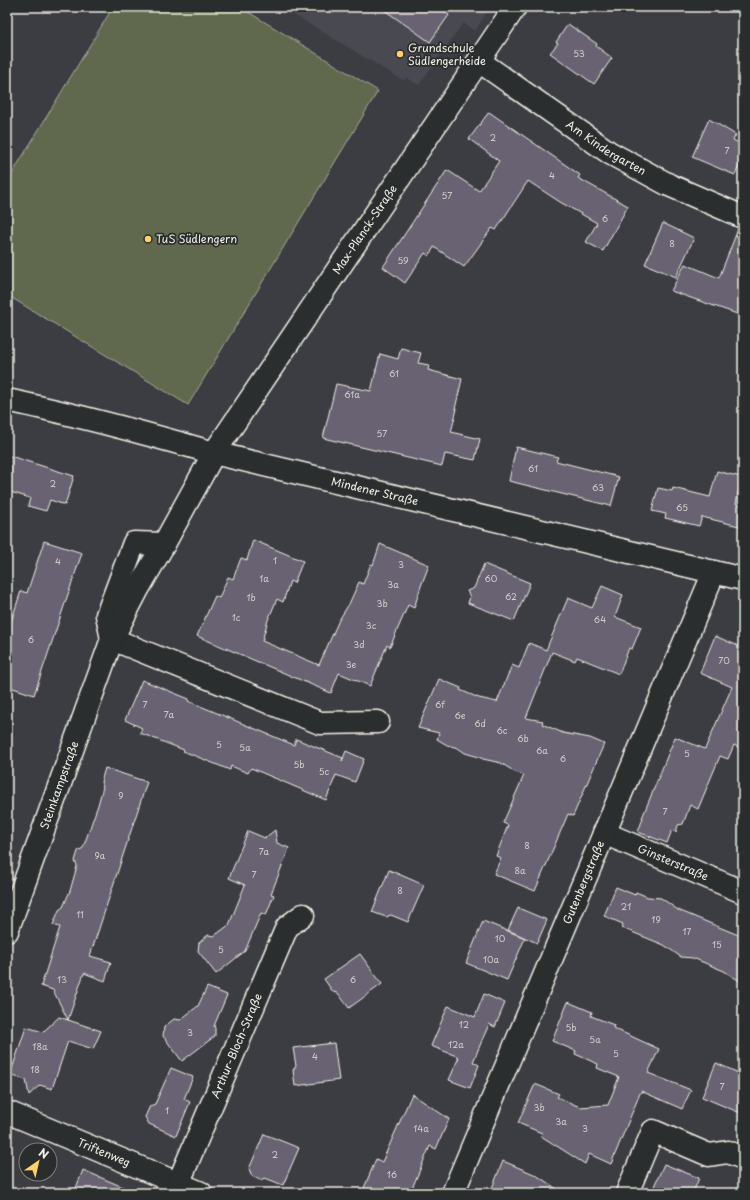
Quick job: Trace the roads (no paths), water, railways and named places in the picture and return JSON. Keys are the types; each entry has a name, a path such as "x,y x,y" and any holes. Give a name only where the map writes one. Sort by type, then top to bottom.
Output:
{"street":[{"name":"Max-Planck-Straße","path":"214,453 515,7"},
{"name":"Am Kindergarten","path":"479,61 610,153 669,185 743,217"},
{"name":"Mindener Straße","path":"7,400 151,434 214,453 743,579"},
{"name":"Steinkampstraße","path":"7,931 112,639 214,453"},
{"name":"Gutenbergstraße","path":"453,1193 714,572"},
{"path":"112,639 320,723 378,722"},
{"name":"Ginsterstraße","path":"604,833 743,892"},
{"name":"Arthur-Bloch-Straße","path":"178,1184 287,927 303,915"},
{"name":"Triftenweg","path":"7,1112 201,1193"},
{"path":"627,1193 653,1131 709,1155 728,1152 743,1158"}],"place":[{"name":"Grundschule Südlengerheide","path":"400,54"},
{"name":"TuS Südlengern","path":"148,239"}]}
